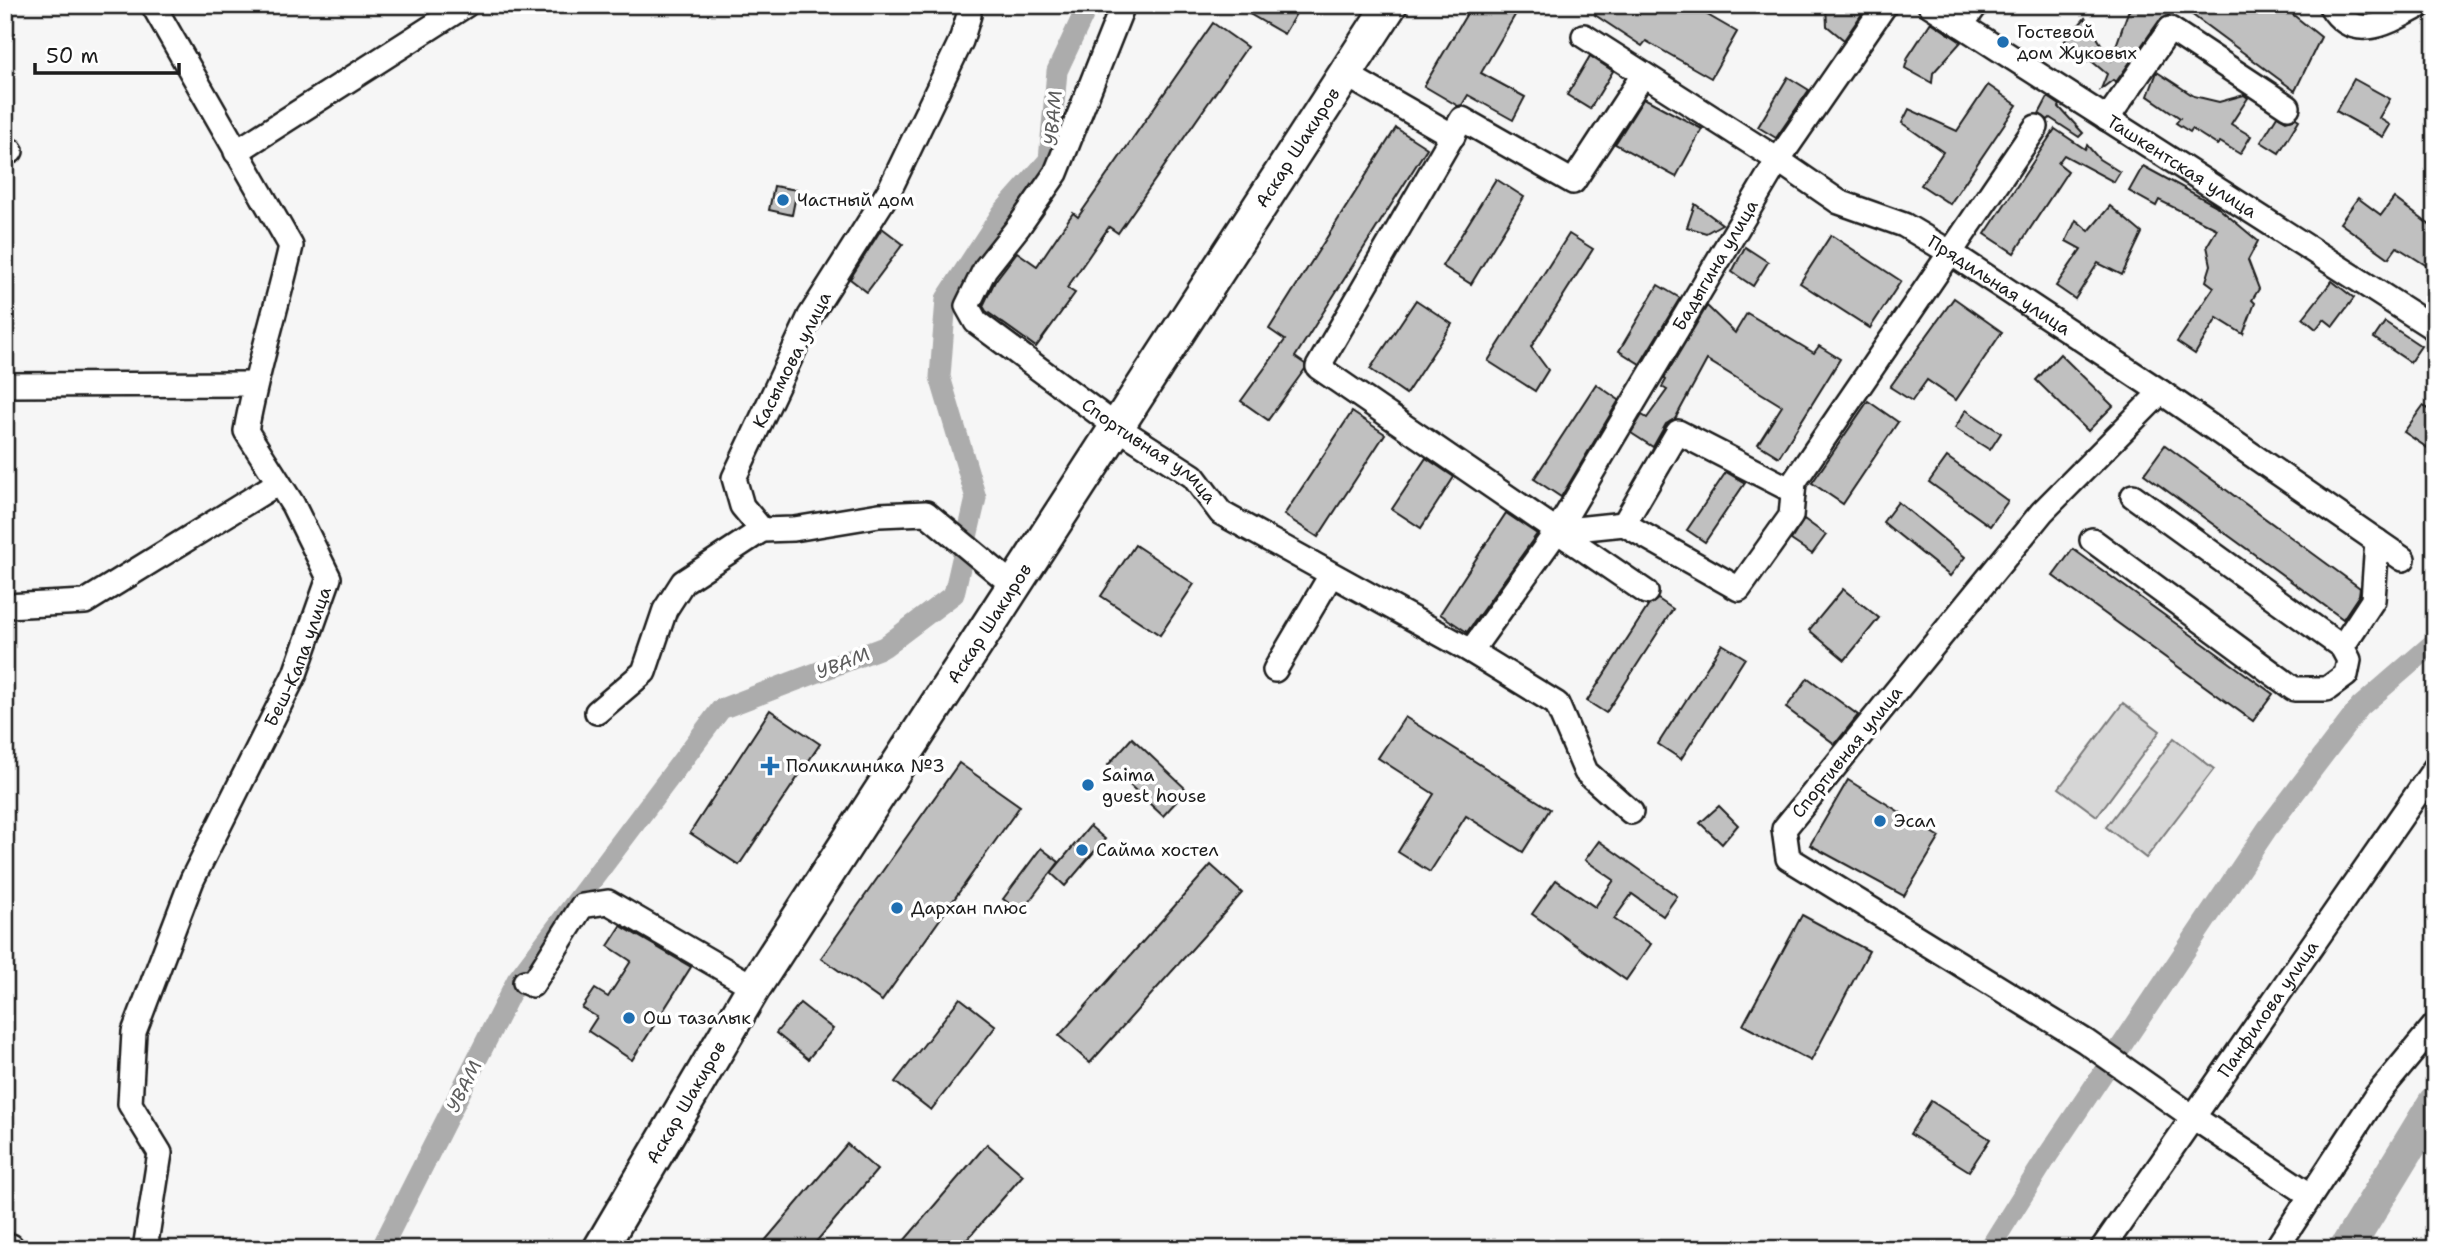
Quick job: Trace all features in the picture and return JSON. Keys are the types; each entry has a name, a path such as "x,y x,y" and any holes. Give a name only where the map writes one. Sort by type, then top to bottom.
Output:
{"main road":[{"name":"Аскар Шакиров","path":"600,1249 754,987 1390,5"}],"street":[{"name":"Беш-Капа улица","path":"145,1249 160,1153 130,1104 134,1032 192,880 295,674 329,578 293,505 246,431 254,384 291,246 153,5"},
{"path":"236,152 466,5"},
{"name":"Касымова улица","path":"762,530 741,506 734,478 810,316 889,191 961,41 969,15 968,5"},
{"name":"Спортивная улица","path":"1123,5 1056,173 985,269 967,306 976,322 1117,426 1193,476 1221,513 1471,651 1557,704 1586,772 1631,812"},
{"name":"Бадыгина улица","path":"1471,651 1557,531 1778,160 1885,5"},
{"name":"Ташкентская улица","path":"1930,5 2435,329"},
{"path":"1961,25 1976,5"},
{"path":"2330,5 2337,17 2361,29 2386,24 2421,5"},
{"path":"2107,119 2170,29 2288,107"},
{"name":"Прядильная улица","path":"1584,36 1839,202 1904,225 1951,253 2161,392 2403,559"},
{"path":"1345,74 1453,136"},
{"path":"1643,75 1573,183 1462,119 1318,367 1646,592"},
{"path":"1557,531 1624,524 1739,589 1791,516 1794,482 2036,127"},
{"path":"5,385 254,384"},
{"name":"Спортивная улица","path":"2161,392 2042,512 1784,829 1788,858 2085,1041 2193,1117"},
{"path":"1624,524 1678,432 1793,491"},
{"path":"5,606 85,602 278,483"},
{"path":"2092,540 2294,688 2327,689 2346,675 2349,660 2342,647 2133,496"},
{"path":"597,712 644,672 666,610 683,582 762,530 794,529 880,515 926,513 1014,586"},
{"path":"2342,647 2373,600 2377,541"},
{"path":"1275,670 1331,575"},
{"name":"Панфилова улица","path":"2102,1249 2435,768"},
{"path":"525,982 532,985 582,906 608,902 754,987"},
{"path":"2276,1249 2376,1096 2435,1025"},
{"path":"2193,1117 2310,1195"}],"shaded area":[{"path":"2123,703 2160,731 2097,816 2059,788"},
{"path":"2174,738 2214,769 2146,858 2106,827"}],"building":[{"path":"1234,5 1301,5 1284,34"},
{"path":"1472,5 1521,5 1481,73 1525,97 1513,120 1468,95 1462,105 1458,106 1424,86"},
{"path":"1602,5 1690,5 1737,32 1711,78 1646,41 1642,46 1595,15"},
{"path":"1826,5 1868,5 1844,40 1827,26"},
{"path":"2134,5 2157,5 2169,15 2159,21 2116,82 2113,80 2101,89 2107,74 2089,59 2087,62 2064,42 2085,18 2111,60 2128,12"},
{"path":"2179,5 2281,5 2321,37 2295,91"},
{"path":"1931,22 1961,42 1933,73 1932,83 1905,68 1908,57"},
{"path":"1213,23 1247,47 1118,233 1109,227 1067,288 1075,293 1036,347 986,311 983,306 995,281 1017,252 1037,266 1073,213 1078,217"},
{"path":"1590,56 1613,71 1590,109 1567,95"},
{"path":"2157,72 2194,96 2219,102 2244,95 2248,98 2231,124 2251,136 2240,154 2220,142 2217,145 2192,129 2190,132 2176,123 2180,118 2148,96"},
{"path":"1788,77 1809,90 1776,138 1758,127"},
{"path":"2354,79 2390,99 2379,118 2390,125 2383,137 2336,111"},
{"path":"1988,85 2017,105 1950,204 1921,185 1943,152 1902,123 1909,109 1957,131"},
{"path":"2048,97 2060,105 2083,133 2079,137 2039,114"},
{"path":"1644,98 1702,129 1676,177 1615,144"},
{"path":"2277,116 2286,121 2296,118 2299,120 2279,153 2261,142"},
{"path":"1396,128 1427,148 1295,357 1305,364 1305,369 1268,420 1241,401 1285,340 1269,329"},
{"path":"2055,129 2085,149 2087,145 2099,159 2120,172 2114,182 2064,155 2058,163 2068,171 2014,253 1985,234"},
{"path":"2143,166 2215,205 2258,241 2248,260 2259,289 2252,300 2255,303 2243,334 2217,318 2195,354 2177,342 2214,287 2206,281 2211,265 2207,246 2217,229 2159,200 2156,206 2129,191"},
{"path":"1496,179 1524,197 1471,284 1442,266"},
{"name":"Частный дом","path":"774,186 797,190 792,215 769,210"},
{"path":"2358,198 2381,215 2394,198 2435,229 2435,271 2397,247 2389,258 2340,223"},
{"path":"1695,204 1722,224 1706,233 1687,227"},
{"path":"2110,206 2142,233 2122,275 2098,263 2075,299 2056,286 2081,249 2066,241 2076,220 2089,231"},
{"path":"882,228 903,244 867,292 850,279"},
{"path":"1569,234 1593,249 1531,347 1548,370 1535,391 1488,361"},
{"path":"1831,235 1901,281 1870,328 1800,283"},
{"path":"1745,247 1768,262 1753,286 1732,272"},
{"path":"2332,281 2354,298 2333,326 2324,319 2316,329 2303,318"},
{"path":"1658,285 1680,298 1640,364 1619,351"},
{"path":"1954,298 2002,332 1956,400 1927,380 1912,401 1890,387"},
{"path":"1416,300 1452,324 1406,394 1370,369"},
{"path":"1707,306 1735,333 1747,313 1814,353 1819,346 1840,359 1779,457 1758,444 1782,406 1707,360 1675,419 1666,424 1653,447 1631,433 1642,415 1647,418 1667,390 1662,387 1666,380 1664,378"},
{"path":"2385,322 2421,346 2410,362 2374,338"},
{"path":"2060,354 2113,406 2088,431 2036,380"},
{"path":"1596,384 1619,400 1561,497 1534,479"},
{"path":"1868,401 1898,422 1843,504 1812,483"},
{"path":"2423,406 2435,412 2435,453 2404,432"},
{"path":"1966,410 2001,433 1990,450 1955,428"},
{"path":"1352,412 1385,434 1318,537 1284,515"},
{"path":"2165,445 2360,588 2359,595 2343,619 2144,474"},
{"path":"1947,457 2008,501 1990,526 1929,482"},
{"path":"1426,458 1454,477 1421,528 1392,509"},
{"path":"1726,472 1745,483 1705,542 1687,530"},
{"path":"1898,502 1965,557 1950,576 1883,522"},
{"path":"1506,513 1537,534 1467,632 1440,614"},
{"path":"1804,519 1826,535 1812,554 1791,540"},
{"path":"1135,545 1194,584 1160,635 1101,596"},
{"path":"2073,549 2273,694 2253,721 2053,576"},
{"path":"1843,589 1879,618 1845,660 1809,630"},
{"path":"1658,599 1673,609 1606,713 1587,701 1649,605"},
{"path":"1722,644 1745,658 1681,759 1658,744"},
{"path":"1808,678 1858,715 1835,744 1786,708"},
{"name":"Поликлиника №3","path":"770,710 820,744 739,865 690,833"},
{"path":"1405,717 1550,809 1523,852 1466,816 1430,872 1398,852 1434,794 1378,758"},
{"path":"1132,738 1187,790 1163,816 1108,765"},
{"path":"959,763 1020,806 882,1001 821,958"},
{"path":"1848,780 1940,837 1904,896 1810,845"},
{"path":"1719,806 1738,825 1722,844 1700,823"},
{"path":"1090,826 1105,839 1065,886 1051,873"},
{"path":"1599,841 1677,896 1663,916 1632,894 1614,919 1651,944 1626,980 1532,914 1556,880 1595,907 1614,880 1585,860"},
{"path":"1041,848 1059,862 1021,912 1003,899"},
{"path":"1211,865 1242,893 1090,1063 1059,1036"},
{"path":"1802,915 1869,951 1811,1061 1743,1025"},
{"path":"621,926 691,967 632,1060 588,1031 597,1017 582,1008 595,989 608,997 631,961 608,946"},
{"path":"960,998 996,1026 931,1110 895,1082"},
{"path":"800,1003 833,1029 808,1059 776,1033"},
{"path":"1931,1101 1990,1139 1969,1171 1910,1134"},
{"path":"847,1144 877,1170 810,1249 758,1249"},
{"path":"987,1144 1023,1175 959,1249 897,1249"}],"waterway":[{"name":"УВАМ","path":"381,1249 517,980 721,709 884,647 954,594 976,498 940,377 946,299 1002,213 1049,160 1057,71 1088,5"},
{"path":"1989,1249 2048,1155 2267,829 2360,707 2435,642"},
{"path":"2346,1249 2435,1103"}],"place":[{"name":"Гостевой дом Жуковых","path":"2003,42"},
{"name":"Частный дом","path":"783,200"},
{"name":"Поликлиника №3","path":"770,766"},
{"name":"Saima guest house","path":"1088,785"},
{"name":"Эсал","path":"1880,821"},
{"name":"Сайма хостел","path":"1082,850"},
{"name":"Дархан плюс","path":"897,908"},
{"name":"Ош тазалык","path":"629,1018"}]}
